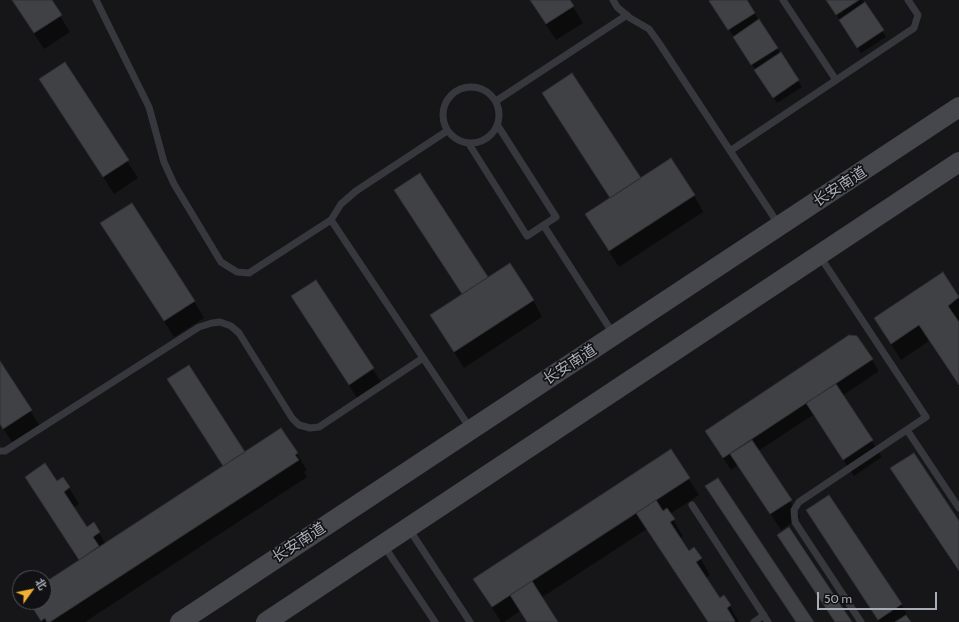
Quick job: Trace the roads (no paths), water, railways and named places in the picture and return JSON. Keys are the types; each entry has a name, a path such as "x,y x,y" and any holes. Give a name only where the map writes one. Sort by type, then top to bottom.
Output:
{"main road":[{"name":"长安南道","path":"180,622 959,107"},
{"path":"266,622 959,162"}],"lane":[{"path":"96,0 149,107 164,162 174,184 221,262 237,272 249,273 331,220 341,204 356,191 447,131"},
{"path":"613,0 627,15 649,29 780,226"},
{"path":"783,0 836,80"},
{"path":"730,151 914,28 918,23 918,15 908,0"},
{"path":"496,101 627,15"},
{"path":"477,87 484,90 496,101 500,116 498,126 490,137 484,141 469,144 460,142 447,131 443,115 448,99 454,93 461,89 477,87"},
{"path":"469,144 527,236 544,226 556,217 498,126"},
{"path":"331,220 471,430"},
{"path":"544,226 614,336"},
{"path":"819,255 926,417 798,502 794,510 795,522 861,622"},
{"path":"0,451 5,451 199,327 212,323 220,322 231,326 238,333 292,418 299,425 310,428 319,427 423,358"},
{"path":"907,430 959,508"},
{"path":"692,505 768,622"},
{"path":"408,528 470,622"},
{"path":"383,545 435,622"},
{"path":"754,622 764,615"}]}
